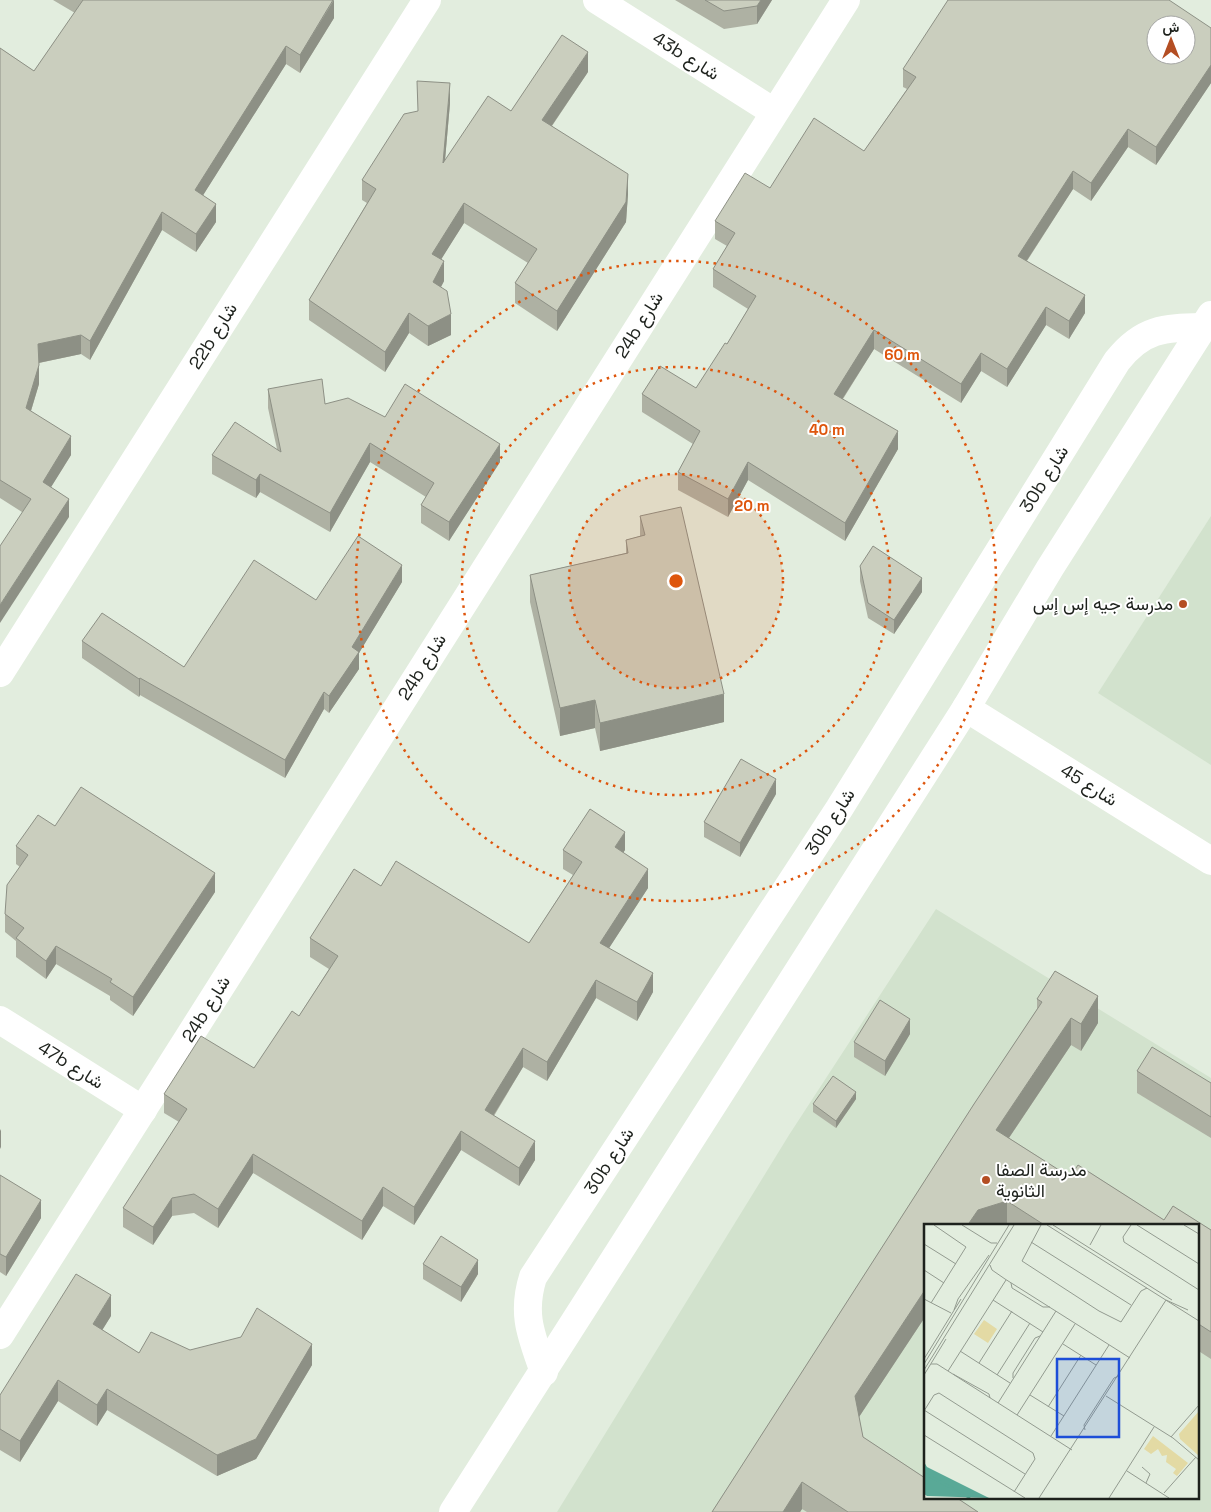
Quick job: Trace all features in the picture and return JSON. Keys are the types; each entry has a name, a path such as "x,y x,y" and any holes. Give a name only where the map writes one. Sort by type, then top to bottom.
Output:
{"street":[{"name":"22b شارع","path":"0,673 427,0"},
{"name":"43b شارع","path":"597,0 774,112"},
{"name":"24b شارع","path":"0,1335 846,0"},
{"name":"30b شارع","path":"453,1512 966,708 1050,568 1207,321"},
{"name":"30b شارع","path":"544,1372 529,1326 527,1310 528,1293 533,1277 839,809 1117,361 1127,348 1157,330 1207,321"},
{"name":"شارع 45","path":"966,708 1211,861"},
{"name":"47b شارع","path":"0,1020 142,1110"}],"shaded area":[{"name":"مدرسة جيه إس إس","path":"1211,516 1211,765 1098,693"},
{"name":"مدرسة الصفا الثانوية","path":"936,909 1211,1078 1211,1512 557,1512 789,1135"}],"building":[{"path":"83,0 333,0 300,55 286,46 195,190 216,204 196,234 162,212 90,341 81,335 38,344 39,365 26,408 71,436 43,482 69,499 0,605 0,546 31,499 0,480 0,48 34,71"},
{"path":"705,0 761,0 757,6 724,11"},
{"path":"948,0 1169,0 1192,15 1146,15 1146,65 1196,65 1196,18 1211,28 1211,65 1156,147 1128,129 1091,183 1073,171 1018,256 1085,295 1069,321 1046,307 1007,369 981,353 961,384 874,330 834,394 898,431 845,523 748,462 728,499 678,472 700,431 642,394 660,366 696,388 725,343 727,344 756,296 713,269 735,233 715,221 745,173 770,188 814,118 864,151 916,77 903,69"},
{"path":"562,35 588,52 542,120 628,174 626,202 557,311 515,283 537,249 464,203 432,254 444,261 433,282 447,291 451,314 428,326 409,313 385,352 309,300 376,189 362,180 404,114 418,111 417,81 450,83 443,163 488,96 511,111"},
{"path":"322,379 325,404 348,398 385,417 405,384 500,444 449,522 421,505 434,483 370,443 330,513 260,474 256,480 212,455 235,422 281,452 268,389"},
{"path":"681,507 724,694 600,723 595,700 560,708 530,575 628,553 626,540 645,535 640,516"},
{"path":"358,536 402,565 352,647 359,652 329,696 324,692 285,760 139,679 82,641 102,613 184,667 254,560 316,600"},
{"path":"873,546 922,578 894,620 868,603 860,566"},
{"path":"741,759 776,779 740,843 704,822"},
{"path":"81,787 215,873 133,997 110,982 112,979 56,946 46,961 16,938 24,928 5,914 7,885 28,855 16,846 38,815 55,826"},
{"path":"590,809 625,832 615,847 648,869 600,943 653,973 637,1002 596,980 547,1062 523,1048 485,1110 535,1141 519,1168 461,1131 414,1207 383,1187 362,1221 253,1154 218,1209 194,1194 172,1198 153,1227 123,1208 187,1109 164,1094 201,1036 254,1068 292,1011 299,1016 338,956 310,938 354,869 381,886 396,861 529,943 582,862 563,850"},
{"path":"1055,971 1098,996 1081,1024 1071,1018 996,1130 1070,1177 1078,1165 1164,1220 1173,1206 1211,1230 1211,1332 1198,1324 1198,1224 1043,1224 1007,1201 978,1210 968,1224 924,1224 924,1292 855,1396 863,1437 924,1477 924,1500 960,1500 978,1512 848,1512 802,1482 783,1512 712,1512 974,1104 1042,1002 1037,999"},
{"path":"880,1000 910,1019 885,1061 854,1042"},
{"path":"1152,1047 1211,1083 1211,1117 1137,1071"},
{"path":"833,1076 856,1092 836,1121 813,1104"},
{"path":"0,1175 41,1200 6,1257 0,1254"},
{"path":"441,1236 478,1260 461,1287 423,1264"},
{"path":"76,1274 111,1295 93,1324 139,1353 151,1332 190,1350 241,1337 257,1308 312,1344 256,1439 217,1455 107,1389 97,1405 58,1380 20,1441 0,1429 0,1395"}],"place":[{"name":"مدرسة جيه إس إس","path":"1183,604"},
{"name":"مدرسة الصفا الثانوية","path":"986,1180"}]}
